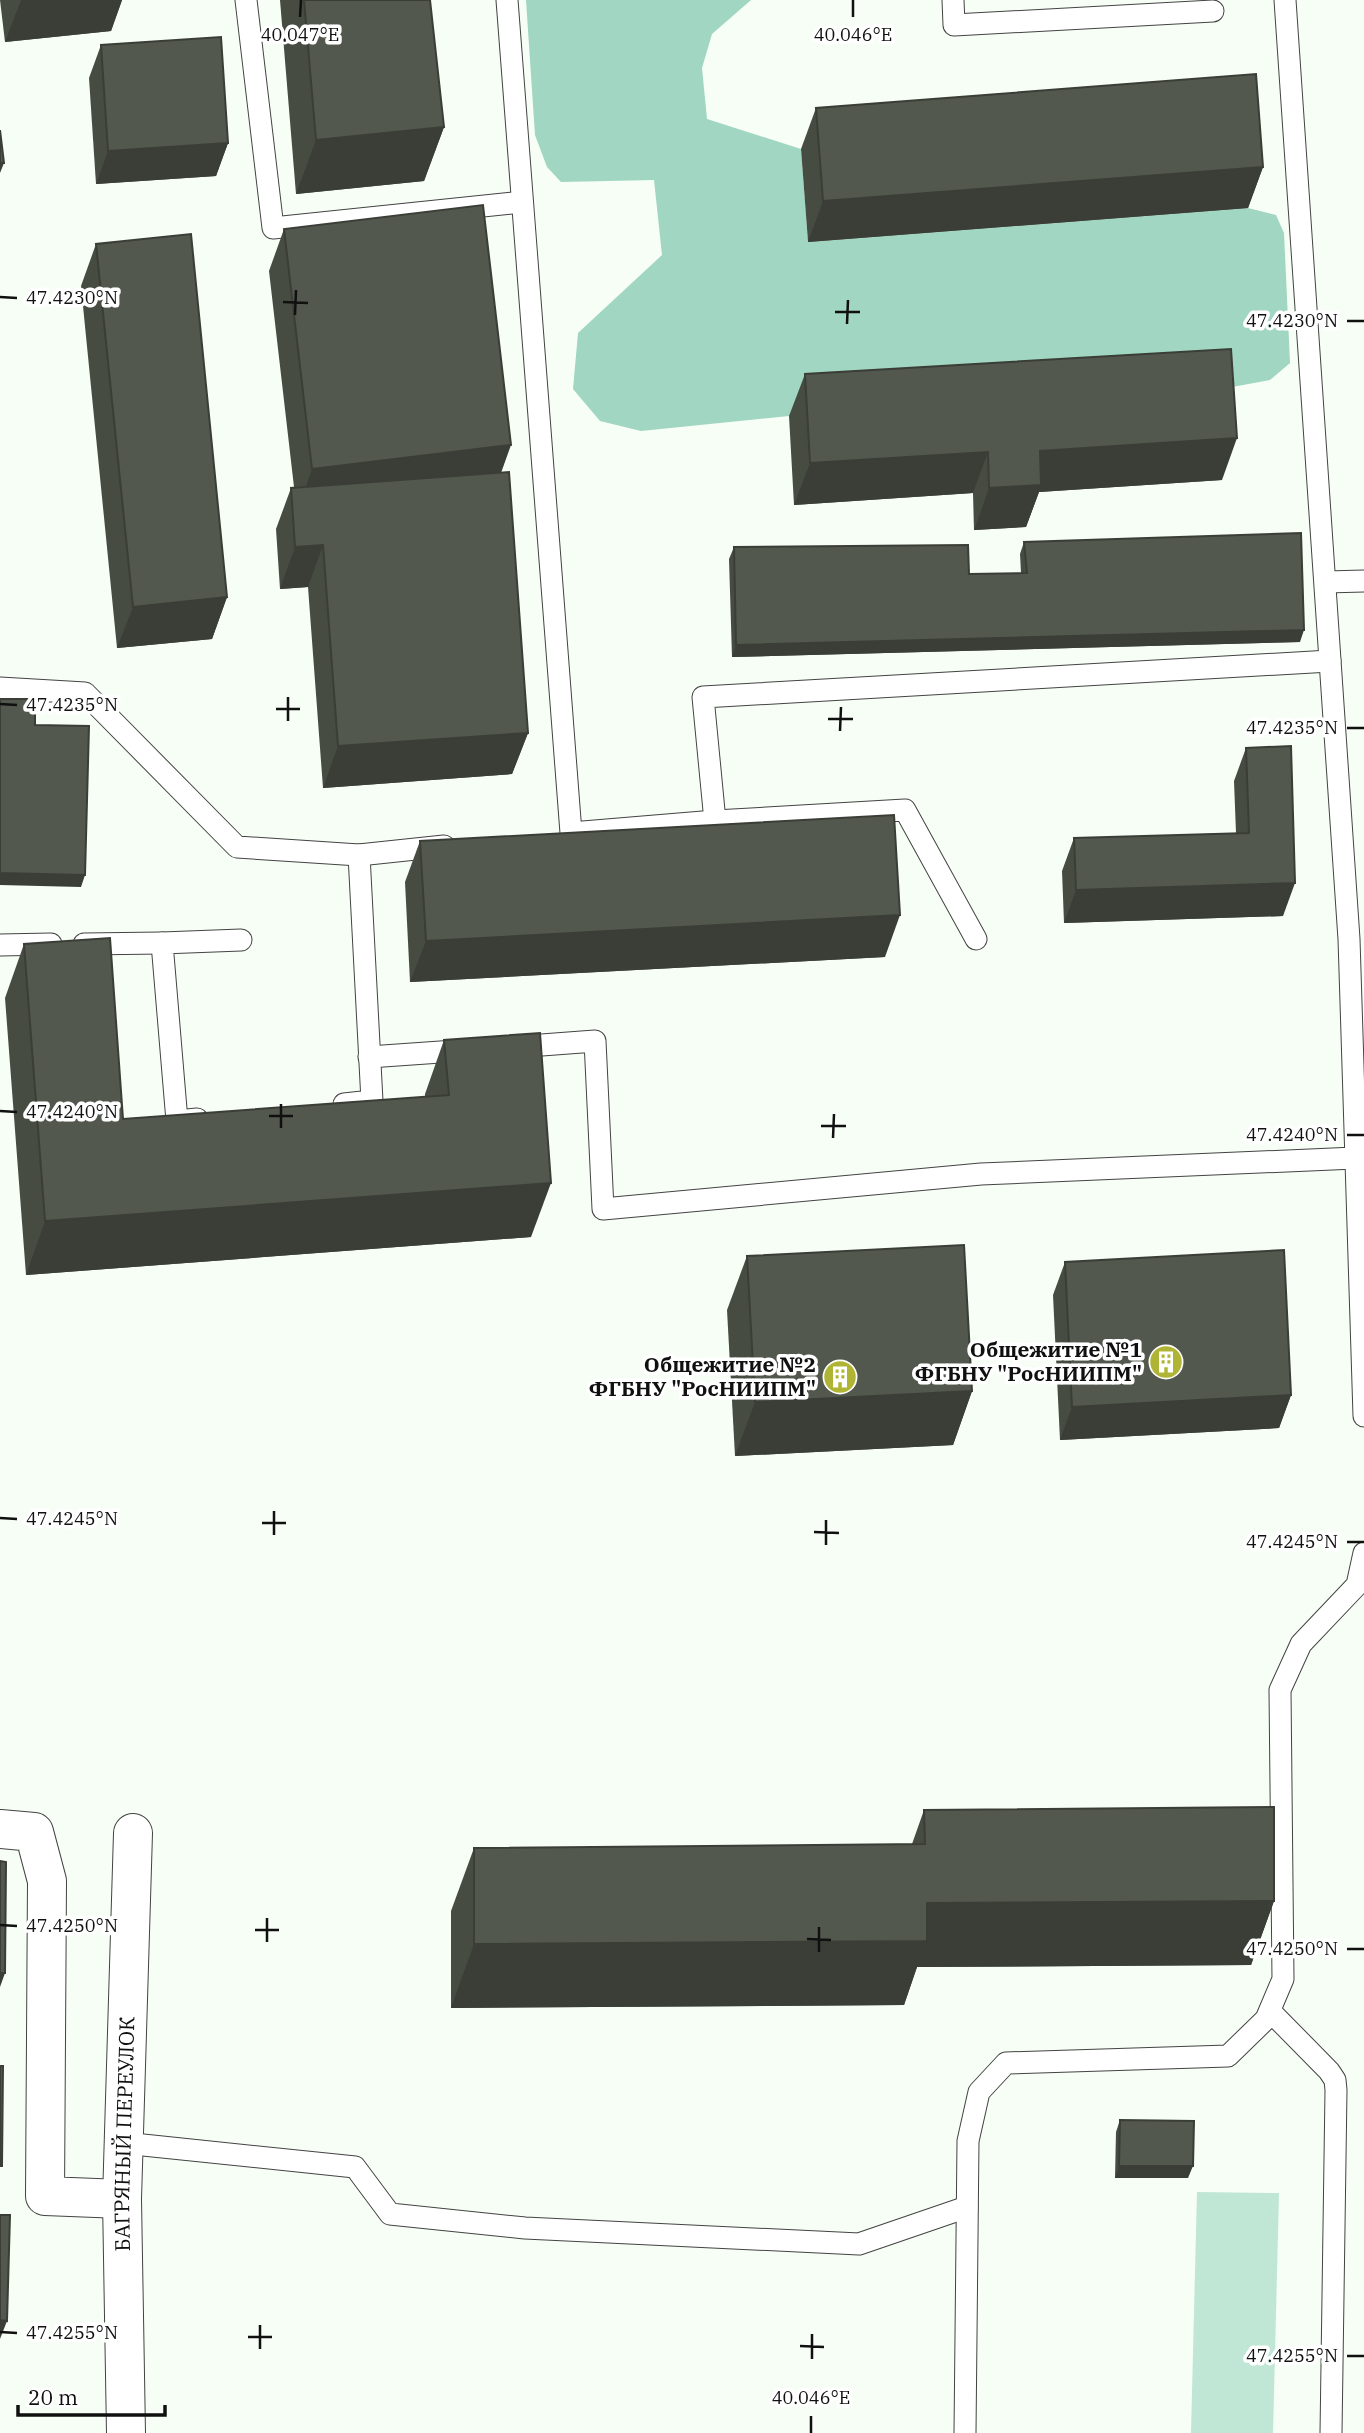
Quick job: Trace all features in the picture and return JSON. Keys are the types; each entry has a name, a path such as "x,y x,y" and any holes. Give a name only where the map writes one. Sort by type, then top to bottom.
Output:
{"street":[{"path":"0,1829 34,1832 47,1881 45,2196 122,2199"},
{"name":"БАГРЯНЫЙ ПЕРЕУЛОК","path":"126,2433 122,2199 133,1833"}],"lane":[{"path":"246,0 273,228 522,202"},
{"path":"507,0 571,833"},
{"path":"953,0 954,25 1213,12"},
{"path":"1284,0 1349,939 1364,1416"},
{"path":"1326,582 1364,582"},
{"path":"715,821 703,697 1330,661"},
{"path":"0,688 85,693 237,847 359,855 465,844"},
{"path":"545,836 715,821 905,810 976,939"},
{"path":"320,1107 373,1101 359,855"},
{"path":"0,944 241,940"},
{"path":"162,943 177,1121 216,1117"},
{"path":"369,1057 594,1041 603,1209 981,1174 1355,1158"},
{"path":"965,2433 968,2141 979,2092 1006,2063 1228,2056 1266,2019 1283,1979 1280,1690 1301,1644 1357,1585 1364,1553"},
{"path":"1270,2011 1335,2080 1331,2433"},
{"path":"124,2143 355,2167 390,2214 525,2228 859,2244 967,2207"}],"green space":[{"path":"526,0 751,0 712,34 702,68 707,119 801,149 808,242 1248,208 1276,215 1284,233 1290,363 1270,380 1216,390 789,416 641,431 600,421 573,389 578,333 662,255 654,180 561,182 547,167 535,135"},
{"path":"1197,2192 1279,2193 1273,2433 1191,2433"}],"building":[{"path":"304,0 430,0 444,127 316,140"},
{"path":"221,37 228,143 108,151 101,45"},
{"path":"1256,74 1263,167 823,201 816,108"},
{"path":"0,130 4,163 0,163"},
{"path":"483,205 511,445 312,469 284,229"},
{"path":"191,234 227,597 133,607 96,244"},
{"path":"1231,349 1237,438 1040,451 1041,485 989,488 988,452 810,463 805,374"},
{"path":"509,472 528,733 338,746 323,545 295,547 291,488"},
{"path":"1301,533 1304,630 736,645 734,547 968,545 969,574 1027,573 1024,542"},
{"path":"0,699 35,699 35,725 89,726 85,875 0,873"},
{"path":"1291,746 1295,883 1076,890 1074,838 1249,833 1246,748"},
{"path":"894,815 900,915 426,941 420,841"},
{"path":"110,938 123,1119 449,1095 444,1040 540,1033 551,1183 45,1221 24,944"},
{"path":"964,1245 972,1391 755,1402 747,1256"},
{"name":"Общежитие №1 ФГБНУ \"РосНИИПМ\"","path":"1284,1250 1291,1395 1072,1407 1065,1262"},
{"path":"1274,1807 1274,1901 927,1903 927,1941 474,1944 474,1848 925,1844 924,1810"},
{"path":"0,1861 6,1862 5,1973 0,1973"},
{"path":"0,2066 3,2066 2,2166 0,2166"},
{"path":"1120,2120 1194,2121 1193,2166 1119,2166"},
{"path":"0,2215 10,2215 7,2321 0,2320"}],"place":[{"name":"Общежитие №1 ФГБНУ \"РосНИИПМ\"","path":"1166,1362"},
{"name":"Общежитие №2 ФГБНУ \"РосНИИПМ\"","path":"840,1377"}]}
